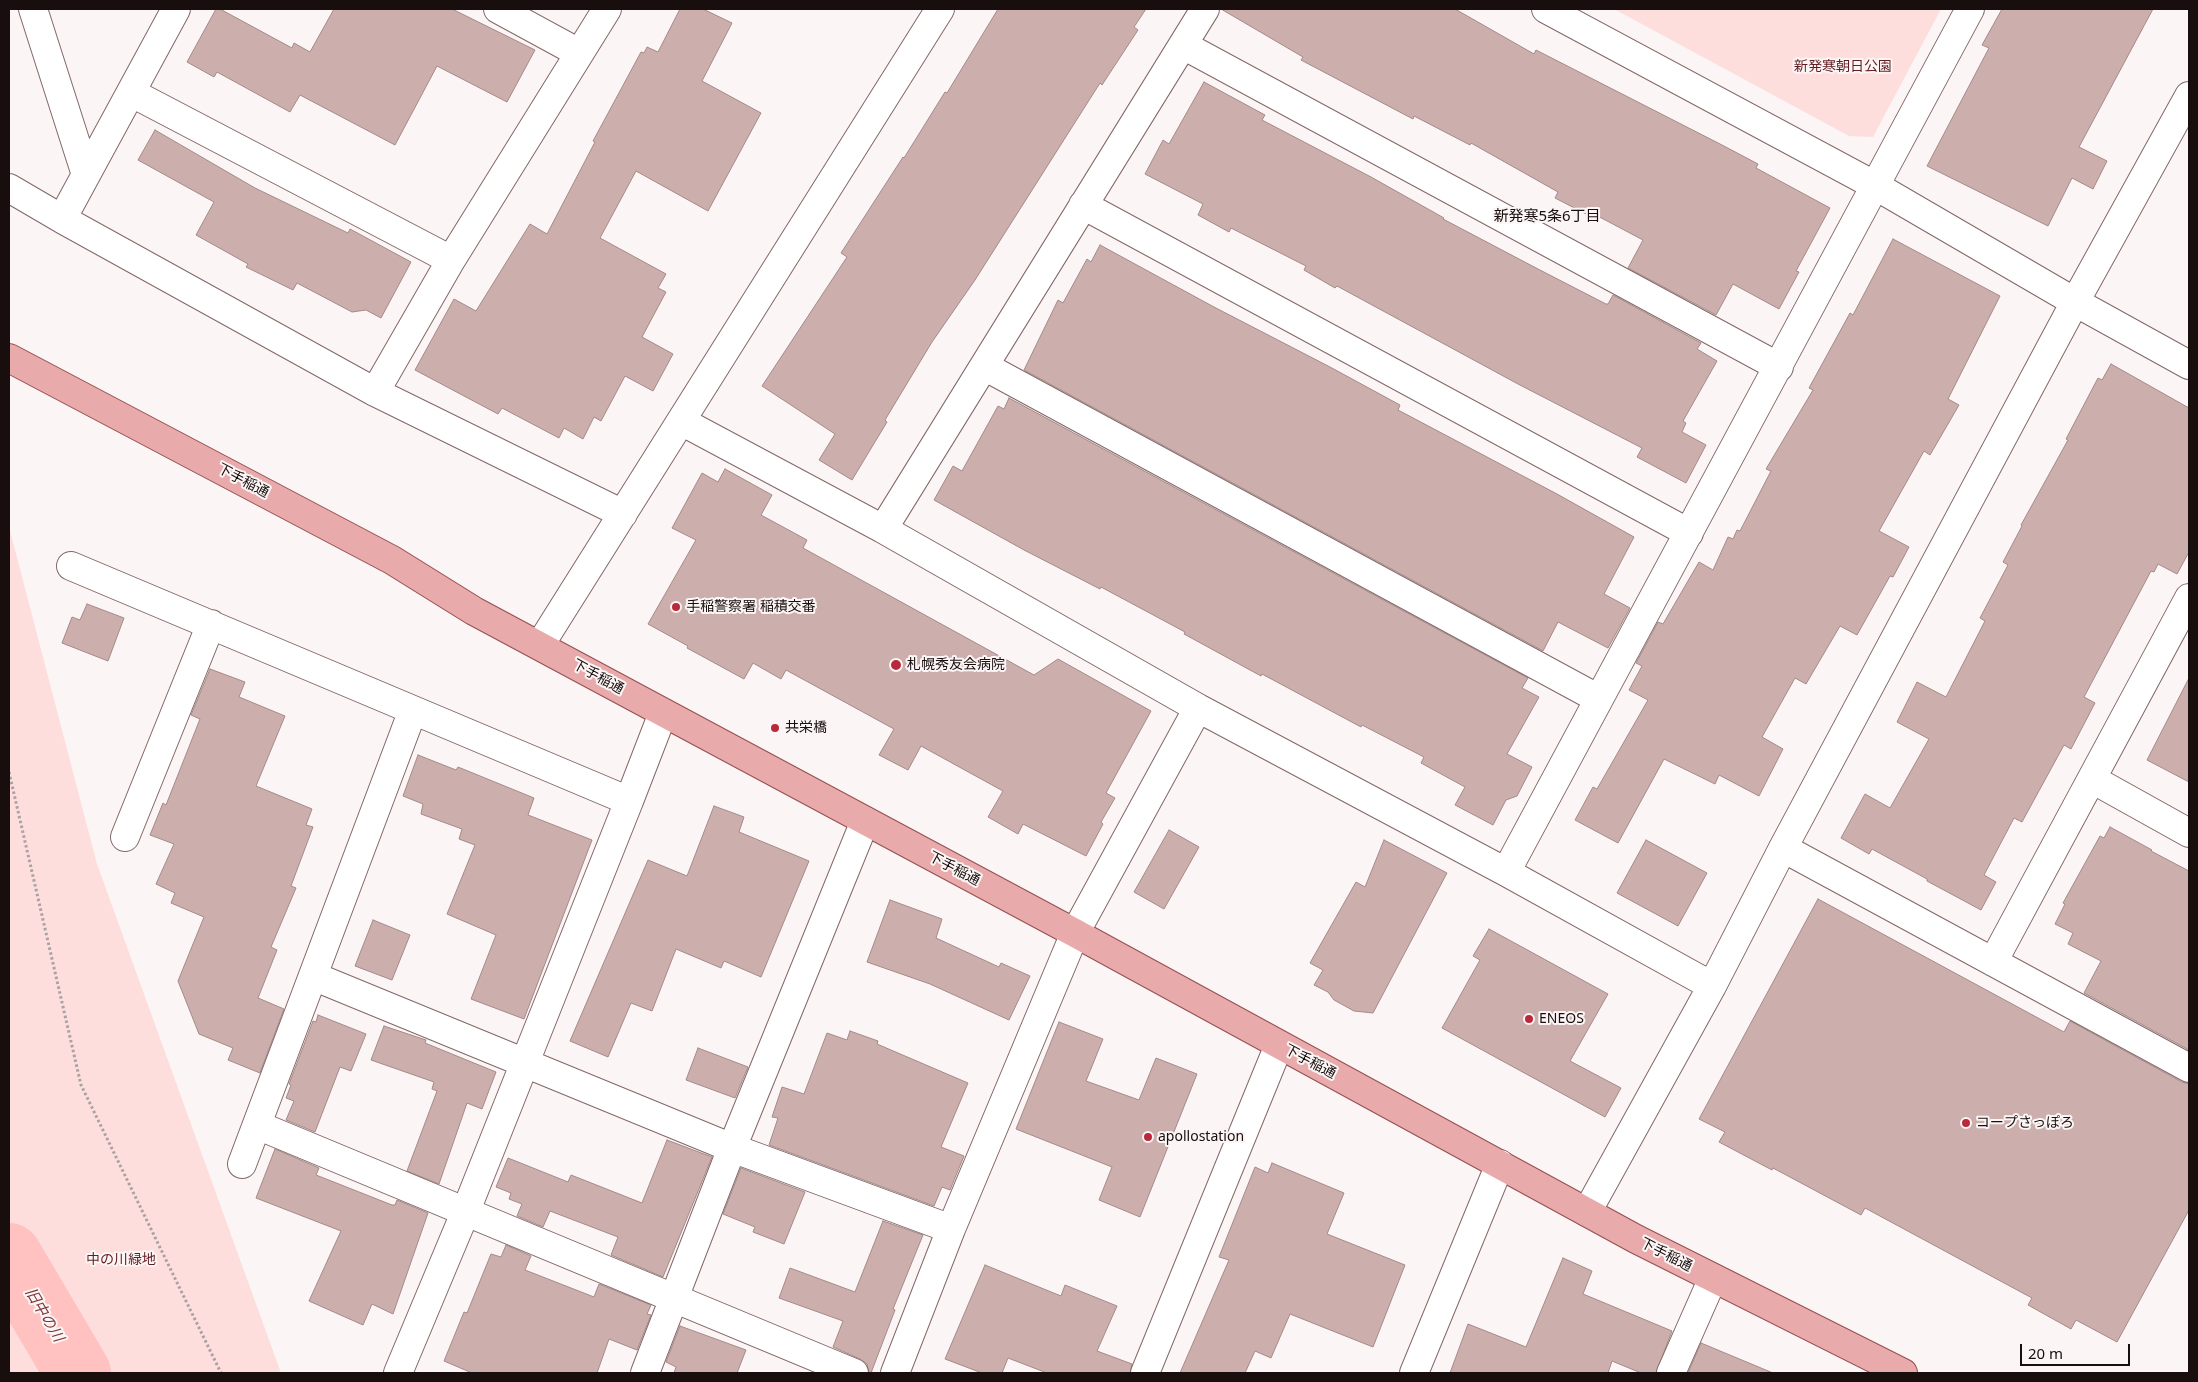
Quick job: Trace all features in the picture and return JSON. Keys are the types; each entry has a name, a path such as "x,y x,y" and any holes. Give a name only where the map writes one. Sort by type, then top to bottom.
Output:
{"main road":[{"name":"下手稲通","path":"9,358 392,560 474,611 1075,933 1587,1212 1713,1278 1904,1373"}],"street":[{"path":"33,9 86,175"},
{"path":"62,219 176,9"},
{"path":"498,9 579,53"},
{"path":"375,392 451,260 607,9"},
{"path":"540,645 940,9"},
{"path":"883,529 1205,9"},
{"path":"1546,9 1874,185 2075,302 2189,364"},
{"path":"1506,872 1597,698 1779,367 1874,185 1970,9"},
{"path":"1183,44 1779,367"},
{"path":"132,92 451,260"},
{"path":"1587,1212 1712,986 1783,848 2075,302 2189,96"},
{"path":"9,188 375,392 623,514"},
{"path":"1084,204 1689,533"},
{"path":"984,366 1597,698"},
{"path":"682,421 883,529 1198,708 1506,872 1712,986"},
{"path":"71,566 629,801"},
{"path":"1993,962 2189,600"},
{"path":"125,837 211,624"},
{"path":"896,1373 951,1229 1075,933 1198,708"},
{"path":"242,1164 413,710"},
{"path":"398,1373 465,1213 663,713"},
{"path":"2092,779 2189,832"},
{"path":"645,1373 732,1148 866,821"},
{"path":"1783,848 2189,1068"},
{"path":"313,976 732,1148 951,1229"},
{"path":"1145,1373 1279,1045"},
{"path":"257,1125 854,1373"},
{"path":"1414,1373 1500,1164"},
{"path":"1671,1373 1713,1278"}],"path":[{"path":"9,772 81,1085 221,1373"}],"green space":[{"name":"新発寒朝日公園","path":"1614,9 1941,9 1873,137 1849,136"},
{"name":"中の川緑地","path":"9,527 97,864 281,1373 9,1373"}],"building":[{"path":"216,9 220,9 292,48 294,43 310,52 334,9 452,9 535,50 507,102 437,66 395,145 300,95 290,112 217,72 214,77 187,62"},
{"path":"680,9 703,9 732,23 702,81 761,113 708,211 636,171 600,238 666,274 658,288 666,292 642,337 673,354 653,391 625,376 601,421 594,417 583,439 564,428 559,438 502,408 498,414 415,370 454,299 476,311 530,224 547,234 595,142 593,141 641,52 644,53 647,47 658,52"},
{"path":"998,9 1146,9 1134,27 1138,30 1102,85 1100,83 975,280 932,342 885,420 887,422 852,480 819,460 835,434 762,386 847,257 841,253 945,92 947,93"},
{"path":"1221,9 1455,9 1534,54 1536,50 1758,164 1756,168 1830,208 1796,271 1799,272 1779,309 1733,284 1716,315 1628,268 1643,240 1592,213 1590,216 1555,198 1558,192 1471,143 1470,145 1414,116 1413,119 1301,60 1303,57"},
{"path":"2002,9 2153,9 2079,147 2107,161 2093,189 2072,178 2048,226 1927,166 1989,48 1982,45"},
{"path":"1204,82 1265,115 1262,120 1371,177 1443,219 1538,269 1606,304 1608,304 1613,295 1701,343 1697,349 1717,361 1683,421 1686,423 1682,432 1706,445 1686,483 1637,457 1642,448 1518,384 1337,286 1335,288 1304,270 1306,266 1231,228 1229,232 1198,215 1203,204 1145,174 1163,140 1169,144"},
{"path":"155,130 255,188 348,233 350,229 411,262 381,318 366,310 352,312 297,283 293,290 246,267 248,264 196,235 214,202 138,160"},
{"path":"1893,239 2000,296 1948,399 1959,405 1930,455 1924,451 1879,531 1909,547 1893,577 1890,576 1857,635 1840,626 1806,684 1795,678 1762,737 1783,749 1759,796 1719,775 1715,784 1664,759 1618,843 1575,820 1593,787 1597,789 1648,700 1629,690 1642,666 1636,663 1658,622 1663,624 1699,562 1713,570 1728,537 1733,539 1737,530 1740,531 1771,471 1766,469 1813,390 1809,388 1850,313 1853,315"},
{"path":"1100,245 1400,405 1398,410 1634,537 1604,594 1630,608 1608,648 1558,622 1543,651 1024,370 1058,300 1063,303 1087,259 1091,262"},
{"path":"2111,364 2189,408 2189,552 2177,574 2158,564 2154,572 2151,571 2084,697 2095,703 2071,749 2064,745 2022,822 2014,818 1984,875 1996,882 1981,910 1872,849 1869,854 1841,838 1865,794 1890,808 1929,739 1897,722 1917,682 1946,697 1985,621 1980,618 2008,565 2003,562 2021,525 2068,440 2066,439 2098,378 2102,380"},
{"path":"1009,398 1528,678 1522,688 1539,697 1507,754 1532,767 1517,796 1506,800 1493,825 1455,805 1465,787 1421,763 1424,757 1362,725 1361,727 1262,674 1261,676 1184,634 1185,632 1101,587 1100,589 1024,550 934,500 953,466 962,471 998,406 1004,409"},
{"path":"725,469 772,495 761,515 807,540 803,548 1034,675 1058,659 1151,711 1106,793 1115,798 1101,822 1103,824 1086,856 1023,824 1018,834 988,817 1003,791 921,746 908,770 879,755 894,729 786,670 781,679 753,663 744,679 648,624 696,540 672,528 702,473 718,482"},
{"path":"87,604 124,618 108,661 62,643 72,617 80,620"},
{"path":"210,669 245,682 239,697 285,716 256,786 312,809 306,825 313,827 291,886 296,888 271,947 277,950 258,998 284,1009 260,1073 228,1060 233,1048 199,1034 178,981 204,917 171,903 175,893 156,884 174,844 150,835 163,803 166,805 200,719 191,715"},
{"path":"2189,678 2189,782 2147,760"},
{"path":"418,755 456,770 458,767 534,798 528,815 592,840 524,1019 471,999 496,935 447,914 475,845 459,839 462,829 421,814 423,804 403,796"},
{"path":"714,806 744,817 739,832 809,861 761,977 724,961 721,968 676,949 652,1011 631,1003 608,1057 570,1041 648,860 687,876"},
{"path":"2110,827 2189,871 2189,1050 2084,993 2101,961 2068,944 2073,933 2055,924 2065,904 2063,903 2100,836 2104,838"},
{"path":"1169,830 1199,847 1164,909 1134,892"},
{"path":"1384,840 1447,873 1373,1013 1354,1011 1334,1000 1328,992 1314,985 1323,970 1310,963 1356,882 1365,887"},
{"path":"1646,840 1707,873 1678,926 1617,893"},
{"path":"1818,899 2064,1032 2070,1021 2182,1082 2189,1084 2189,1210 2117,1342 2076,1320 2071,1329 2028,1305 2032,1298 1865,1208 1861,1215 1773,1168 1772,1170 1719,1142 1725,1132 1699,1119"},
{"path":"890,900 942,919 936,938 999,967 1001,963 1030,976 1009,1020 930,984 867,962"},
{"path":"373,920 410,935 392,980 355,966"},
{"path":"1489,929 1608,994 1570,1061 1621,1088 1605,1117 1442,1028 1480,960 1473,956"},
{"path":"318,1015 366,1034 351,1071 340,1067 315,1132 286,1120 294,1101 286,1098 291,1085 289,1084 313,1021 316,1022"},
{"path":"1059,1022 1103,1039 1086,1081 1139,1100 1156,1058 1197,1074 1140,1217 1099,1200 1112,1167 1016,1129"},
{"path":"384,1026 426,1040 425,1043 496,1072 482,1109 467,1103 439,1184 407,1171 437,1091 432,1089 434,1082 371,1060"},
{"path":"850,1031 878,1041 877,1044 968,1083 941,1147 964,1156 950,1190 942,1187 934,1206 769,1145 778,1118 772,1117 782,1087 804,1094 827,1033 847,1040"},
{"path":"698,1048 748,1067 735,1098 686,1080"},
{"path":"667,1140 712,1157 663,1277 611,1255 618,1237 550,1211 543,1227 517,1216 522,1204 509,1199 511,1193 496,1187 508,1158 568,1182 571,1175 642,1203"},
{"path":"275,1149 319,1168 316,1175 392,1205 395,1205 397,1200 428,1213 393,1314 372,1304 363,1325 309,1301 341,1231 256,1198"},
{"path":"1272,1163 1344,1193 1327,1234 1405,1265 1373,1347 1290,1314 1271,1358 1255,1351 1245,1373 1180,1373 1229,1260 1219,1257 1255,1167 1268,1173"},
{"path":"741,1168 805,1192 784,1244 753,1232 755,1227 723,1214"},
{"path":"883,1221 923,1235 893,1309 895,1310 871,1373 869,1373 867,1364 833,1347 843,1321 779,1298 790,1268 855,1292"},
{"path":"506,1245 531,1256 525,1270 594,1297 599,1284 651,1305 647,1314 651,1315 637,1350 609,1339 597,1373 472,1373 444,1361 464,1312 467,1313 491,1254 501,1257"},
{"path":"1563,1258 1592,1271 1583,1294 1672,1331 1656,1373 1641,1373 1612,1361 1608,1373 1450,1373 1468,1324 1526,1347"},
{"path":"985,1265 1061,1296 1065,1285 1117,1306 1097,1351 1132,1364 1130,1373 1047,1373 1008,1358 1002,1373 982,1373 945,1359"},
{"path":"680,1326 746,1350 737,1373 674,1373 676,1367 666,1362"},
{"path":"1701,1343 1773,1373 1688,1373"}],"waterway":[{"name":"旧中の川","path":"9,1256 78,1373"}],"place":[{"name":"手稲警察署 稲積交番","path":"676,607"},
{"name":"札幌秀友会病院","path":"896,665"},
{"name":"共栄橋","path":"775,728"},
{"name":"ENEOS","path":"1529,1019"},
{"name":"コープさっぽろ","path":"1966,1123"},
{"name":"apollostation","path":"1148,1137"}],"district":[{"name":"新発寒5条6丁目","path":"1547,217"}]}
